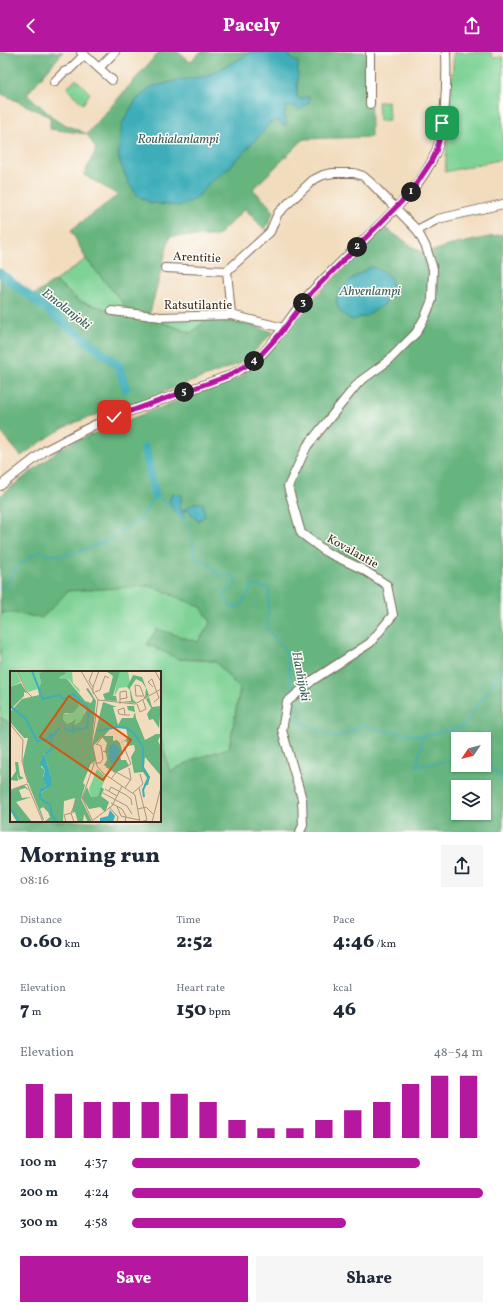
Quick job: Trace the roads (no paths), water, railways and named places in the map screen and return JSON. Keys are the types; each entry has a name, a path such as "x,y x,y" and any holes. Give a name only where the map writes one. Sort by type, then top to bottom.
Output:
{"street":[{"path":"99,68 114,52"},
{"path":"370,52 370,104"},
{"path":"0,486 46,450 75,434 114,417 237,372 256,360 268,348 312,292 411,192 428,167 436,152 441,133 445,95 446,52"},
{"path":"54,82 64,72 69,70 82,53 112,80"},
{"name":"Kovalantie","path":"228,271 270,232 278,213 313,180 323,175 333,173 354,173 363,176 416,230 426,247 433,269 432,300 425,318 416,333 388,361 360,382 307,446 288,487 301,533 326,552 362,569 387,585 393,615 370,642 313,680 286,702 282,730 302,799 303,825 300,832"},
{"path":"416,230 438,219 503,204"},
{"name":"Arentitie","path":"165,268 228,271"},
{"path":"228,271 231,315"},
{"name":"Ratsutilantie","path":"112,311 161,317 231,315 284,328"}],"water":[{"name":"Rouhialanlampi","path":"250,52 289,52 290,58 298,62 297,97 301,99 310,97 309,102 299,111 296,106 286,107 284,116 287,121 286,125 282,125 279,121 271,122 228,169 208,184 196,199 180,206 151,203 138,196 128,182 118,157 122,124 135,101 151,87 180,80 207,76 249,54"},
{"name":"Ahvenlampi","path":"371,267 382,270 391,278 393,291 385,304 366,316 352,320 339,310 337,301 338,295 347,283"},
{"path":"172,493 182,495 179,509 183,510 195,503 203,503 205,516 198,521 188,510 181,512 185,517 183,519 174,512 175,510 169,502"}],"waterway":[{"name":"Emolanjoki","path":"0,273 118,365 126,388"},
{"name":"Hanhijoki","path":"145,448 155,495"},
{"name":"Hanhijoki","path":"0,588 5,587 15,568 40,550 47,555 70,555 106,541 140,520 155,495 189,524 195,557 212,567 217,575 235,576 236,585 223,595 233,609 242,604 253,585 269,588 267,629 286,651 293,694"},
{"name":"Hanhijoki","path":"294,700 296,707 293,719 336,738 363,725 374,729 423,736 463,727 499,674 503,673"},
{"path":"423,736 417,766 451,760"},
{"path":"491,768 503,779"}]}
